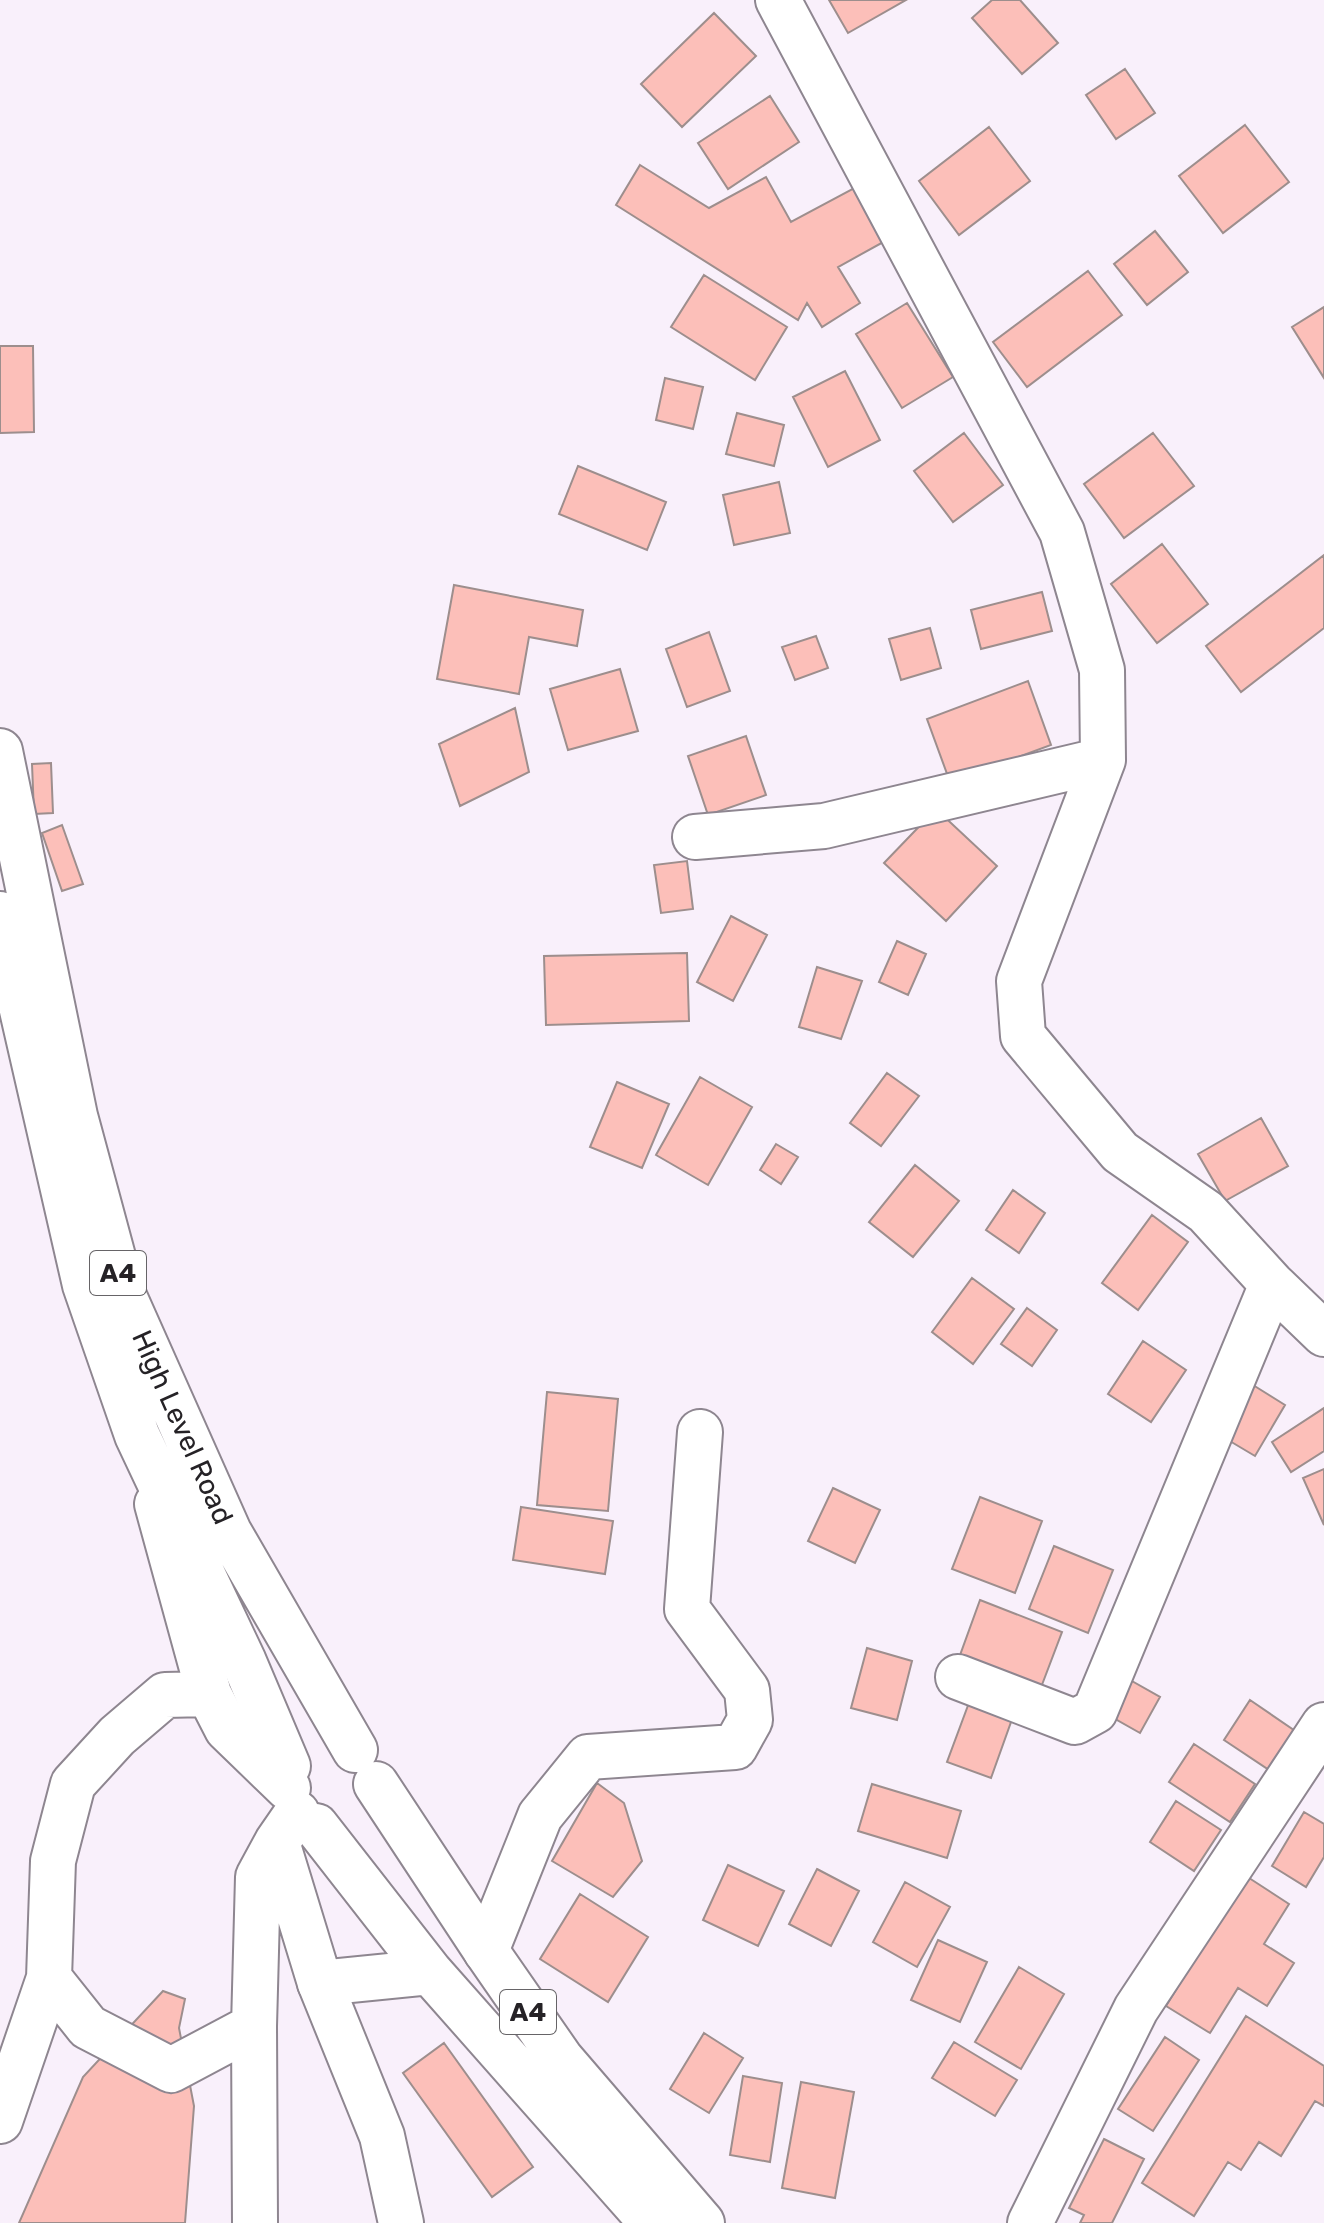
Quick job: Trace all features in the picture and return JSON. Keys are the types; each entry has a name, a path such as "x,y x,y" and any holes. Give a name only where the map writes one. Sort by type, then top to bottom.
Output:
{"main road":[{"path":"778,0 1062,532 1102,670 1103,760 1019,981 1023,1036 1120,1152 1206,1212 1272,1284 1323,1330"},
{"name":"High Level Road","path":"0,751 75,1116 123,1294 229,1532 366,1767 486,1951 561,2059 702,2223"},
{"path":"695,837 824,826 1103,760"},
{"name":"High Level Road","path":"0,914 85,1285 137,1435 244,1662 293,1807 430,1972 652,2223"},
{"path":"958,1677 1075,1722 1095,1711 1272,1284"},
{"path":"486,1951 540,1816 588,1757 735,1747 750,1720 747,1690 687,1609 700,1432"},
{"path":"137,1435 209,1694 227,1729 293,1807 343,1830 361,1822 371,1807 366,1767 339,1741 304,1748 293,1807 258,1877 254,2026 255,2223"},
{"path":"0,2121 49,1978 53,1861 73,1784 117,1736 165,1695 209,1694"},
{"path":"1030,2223 1136,2009 1324,1725"},
{"path":"293,1807 320,1983 382,2136 401,2223"},
{"path":"320,1983 430,1972"},
{"path":"49,1978 88,2027 171,2070 254,2026"}],"building":[{"path":"829,0 906,0 848,33"},
{"path":"992,0 1020,0 1058,43 1022,74 972,18"},
{"path":"714,13 756,56 682,127 641,84"},
{"path":"1125,69 1155,113 1116,139 1086,95"},
{"path":"770,96 799,142 728,189 698,143"},
{"path":"1245,125 1289,182 1223,233 1179,176"},
{"path":"989,127 1030,181 959,235 919,181"},
{"path":"640,165 709,208 766,177 791,222 858,186 887,240 838,267 860,303 822,327 807,303 798,320 616,205"},
{"path":"1155,231 1188,272 1147,305 1114,264"},
{"path":"1088,271 1122,315 1027,387 993,342"},
{"path":"704,275 787,327 755,380 671,327"},
{"path":"907,303 953,377 902,408 856,334"},
{"path":"1324,307 1324,378 1292,327"},
{"path":"0,346 33,346 34,432 0,433"},
{"path":"845,371 880,440 828,467 793,397"},
{"path":"665,378 703,387 693,429 656,420"},
{"path":"737,413 784,425 774,466 726,454"},
{"path":"964,433 1003,485 953,522 914,471"},
{"path":"1153,433 1194,486 1124,538 1084,484"},
{"path":"578,466 666,502 647,550 559,514"},
{"path":"779,482 790,533 734,545 723,495"},
{"path":"1162,544 1208,604 1157,643 1111,584"},
{"path":"1324,555 1324,628 1241,692 1206,646"},
{"path":"454,585 583,610 577,646 529,637 519,694 437,679"},
{"path":"1042,592 1052,631 981,649 971,610"},
{"path":"930,628 941,668 901,680 889,639"},
{"path":"709,632 730,691 687,707 666,649"},
{"path":"816,636 828,668 795,680 782,647"},
{"path":"620,669 638,731 568,750 550,689"},
{"path":"1028,681 1051,745 950,782 927,719"},
{"path":"515,708 529,772 460,806 439,744"},
{"path":"746,736 766,795 708,815 688,756"},
{"path":"51,763 53,813 34,814 32,764"},
{"path":"936,809 997,866 946,921 884,863"},
{"path":"62,825 83,884 62,891 42,833"},
{"path":"687,861 693,909 661,913 654,865"},
{"path":"731,916 767,935 733,1001 697,982"},
{"path":"897,941 926,954 908,995 879,982"},
{"path":"687,953 689,1021 546,1025 544,956"},
{"path":"817,967 862,981 841,1039 799,1027"},
{"path":"887,1073 919,1096 881,1146 850,1123"},
{"path":"700,1077 752,1107 708,1185 656,1155"},
{"path":"617,1082 669,1104 642,1168 590,1147"},
{"path":"1261,1118 1288,1166 1225,1201 1198,1154"},
{"path":"776,1144 798,1157 781,1184 760,1170"},
{"path":"915,1165 959,1201 913,1257 869,1222"},
{"path":"1013,1190 1045,1213 1019,1253 986,1230"},
{"path":"1152,1215 1188,1242 1138,1310 1102,1283"},
{"path":"972,1278 1014,1309 973,1364 932,1332"},
{"path":"1027,1308 1057,1330 1032,1366 1001,1344"},
{"path":"1143,1341 1186,1370 1151,1422 1108,1394"},
{"path":"1253,1385 1285,1405 1255,1456 1223,1437"},
{"path":"547,1392 618,1399 608,1511 537,1505"},
{"path":"1324,1408 1324,1451 1291,1472 1272,1442"},
{"path":"1324,1469 1324,1525 1303,1478"},
{"path":"833,1488 880,1510 855,1563 808,1541"},
{"path":"980,1497 1042,1521 1015,1593 952,1569"},
{"path":"521,1507 613,1521 605,1574 513,1560"},
{"path":"1054,1546 1113,1570 1088,1633 1029,1609"},
{"path":"980,1600 1062,1632 1040,1690 959,1658"},
{"path":"867,1648 912,1661 897,1720 851,1708"},
{"path":"1123,1676 1160,1697 1140,1733 1103,1712"},
{"path":"973,1692 1016,1708 991,1778 947,1762"},
{"path":"1250,1700 1304,1737 1278,1776 1224,1740"},
{"path":"1194,1744 1255,1784 1230,1822 1169,1782"},
{"path":"597,1783 624,1803 642,1861 613,1897 552,1861"},
{"path":"872,1784 961,1811 947,1858 858,1831"},
{"path":"1176,1801 1221,1830 1194,1871 1150,1842"},
{"path":"1304,1812 1324,1824 1324,1857 1306,1887 1272,1866"},
{"path":"728,1865 784,1891 758,1946 703,1920"},
{"path":"817,1869 859,1891 831,1946 789,1924"},
{"path":"1246,1876 1289,1904 1264,1944 1294,1963 1267,2006 1238,1988 1210,2033 1166,2006"},
{"path":"905,1882 950,1907 917,1967 873,1942"},
{"path":"580,1894 648,1937 608,2002 540,1959"},
{"path":"938,1940 987,1962 960,2022 911,2000"},
{"path":"1019,1967 1064,1994 1021,2069 975,2042"},
{"path":"163,1991 185,1999 179,2028 194,2106 185,2223 19,2223 83,2077"},
{"path":"1246,2016 1324,2066 1324,2106 1315,2101 1281,2156 1259,2142 1241,2170 1228,2162 1194,2216 1142,2183"},
{"path":"704,2033 743,2058 709,2113 670,2089"},
{"path":"1165,2037 1199,2060 1153,2131 1118,2109"},
{"path":"954,2042 1017,2080 995,2116 932,2078"},
{"path":"444,2043 533,2167 492,2197 403,2073"},
{"path":"743,2076 782,2083 770,2162 730,2155"},
{"path":"801,2082 854,2092 835,2198 782,2188"},
{"path":"1104,2139 1144,2159 1112,2223 1080,2223 1084,2215 1069,2208"}]}
